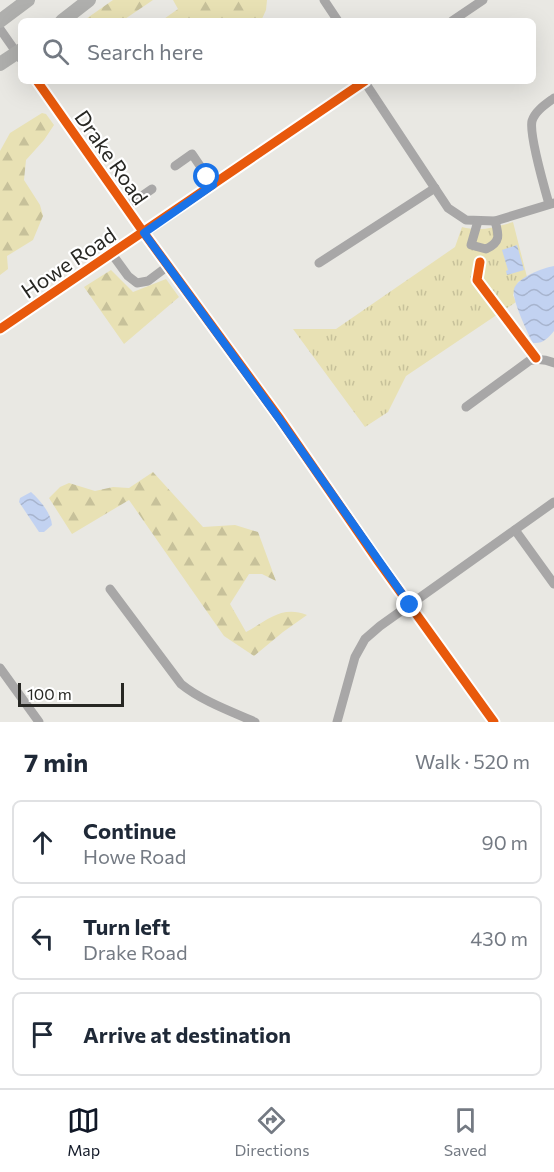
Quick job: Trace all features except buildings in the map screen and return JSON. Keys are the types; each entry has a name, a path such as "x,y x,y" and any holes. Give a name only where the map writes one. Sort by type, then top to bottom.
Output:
{"highway":[{"path":"66,18 89,0"},
{"path":"0,21 23,4"},
{"path":"0,64 18,52"}],"street":[{"path":"324,0 336,18"},
{"path":"456,18 483,0"},
{"path":"0,29 18,55"},
{"name":"Drake Road","path":"39,84 494,722"},
{"name":"Howe Road","path":"0,329 360,84"},
{"path":"366,84 448,208 466,220 478,221 495,221 552,203 533,137 532,121 542,106 554,98"},
{"path":"175,166 192,154 213,185"},
{"path":"319,263 435,188"},
{"path":"126,207 152,189"},
{"path":"478,221 471,245 486,249 497,242 495,221"},
{"path":"112,254 128,276 137,283 148,281 168,267"},
{"path":"466,407 529,361 536,358 554,363"},
{"path":"337,722 355,657 364,639 554,502"},
{"path":"515,530 554,584"},
{"path":"110,589 181,684 194,693 255,722"},
{"path":"0,668 39,722"}],"green space":[{"path":"113,0 153,0 126,18 87,18"},
{"path":"173,0 267,0 262,18 165,18 178,9"},
{"path":"42,113 46,114 54,125 26,160 24,180 40,205 43,216 33,240 7,256 8,269 0,275 0,151 10,133"},
{"path":"513,222 527,277 518,282 513,295 516,302 406,376 388,412 365,427 293,329 336,329 455,247 462,227 482,229"},
{"path":"111,270 133,292 166,279 179,297 124,344 84,287"},
{"path":"153,472 203,527 235,525 258,532 276,581 262,574 249,574 230,604 246,632 282,613 298,612 307,615 254,656 224,636 129,500 72,534 49,498 60,487 69,483 95,491 113,487 129,488"}],"water":[{"path":"517,245 524,270 507,275 508,270 502,250"},
{"path":"554,266 554,331 542,341 533,343 517,308 514,289 526,277"},
{"path":"31,492 50,516 52,525 44,532 39,532 19,502 20,498"}],"cycle path":[{"path":"39,84 494,722"},
{"path":"0,329 361,84"},
{"path":"480,262 477,280 536,358"}],"route":[{"path":"207,177 213,185 144,233 280,420 410,605"}]}
